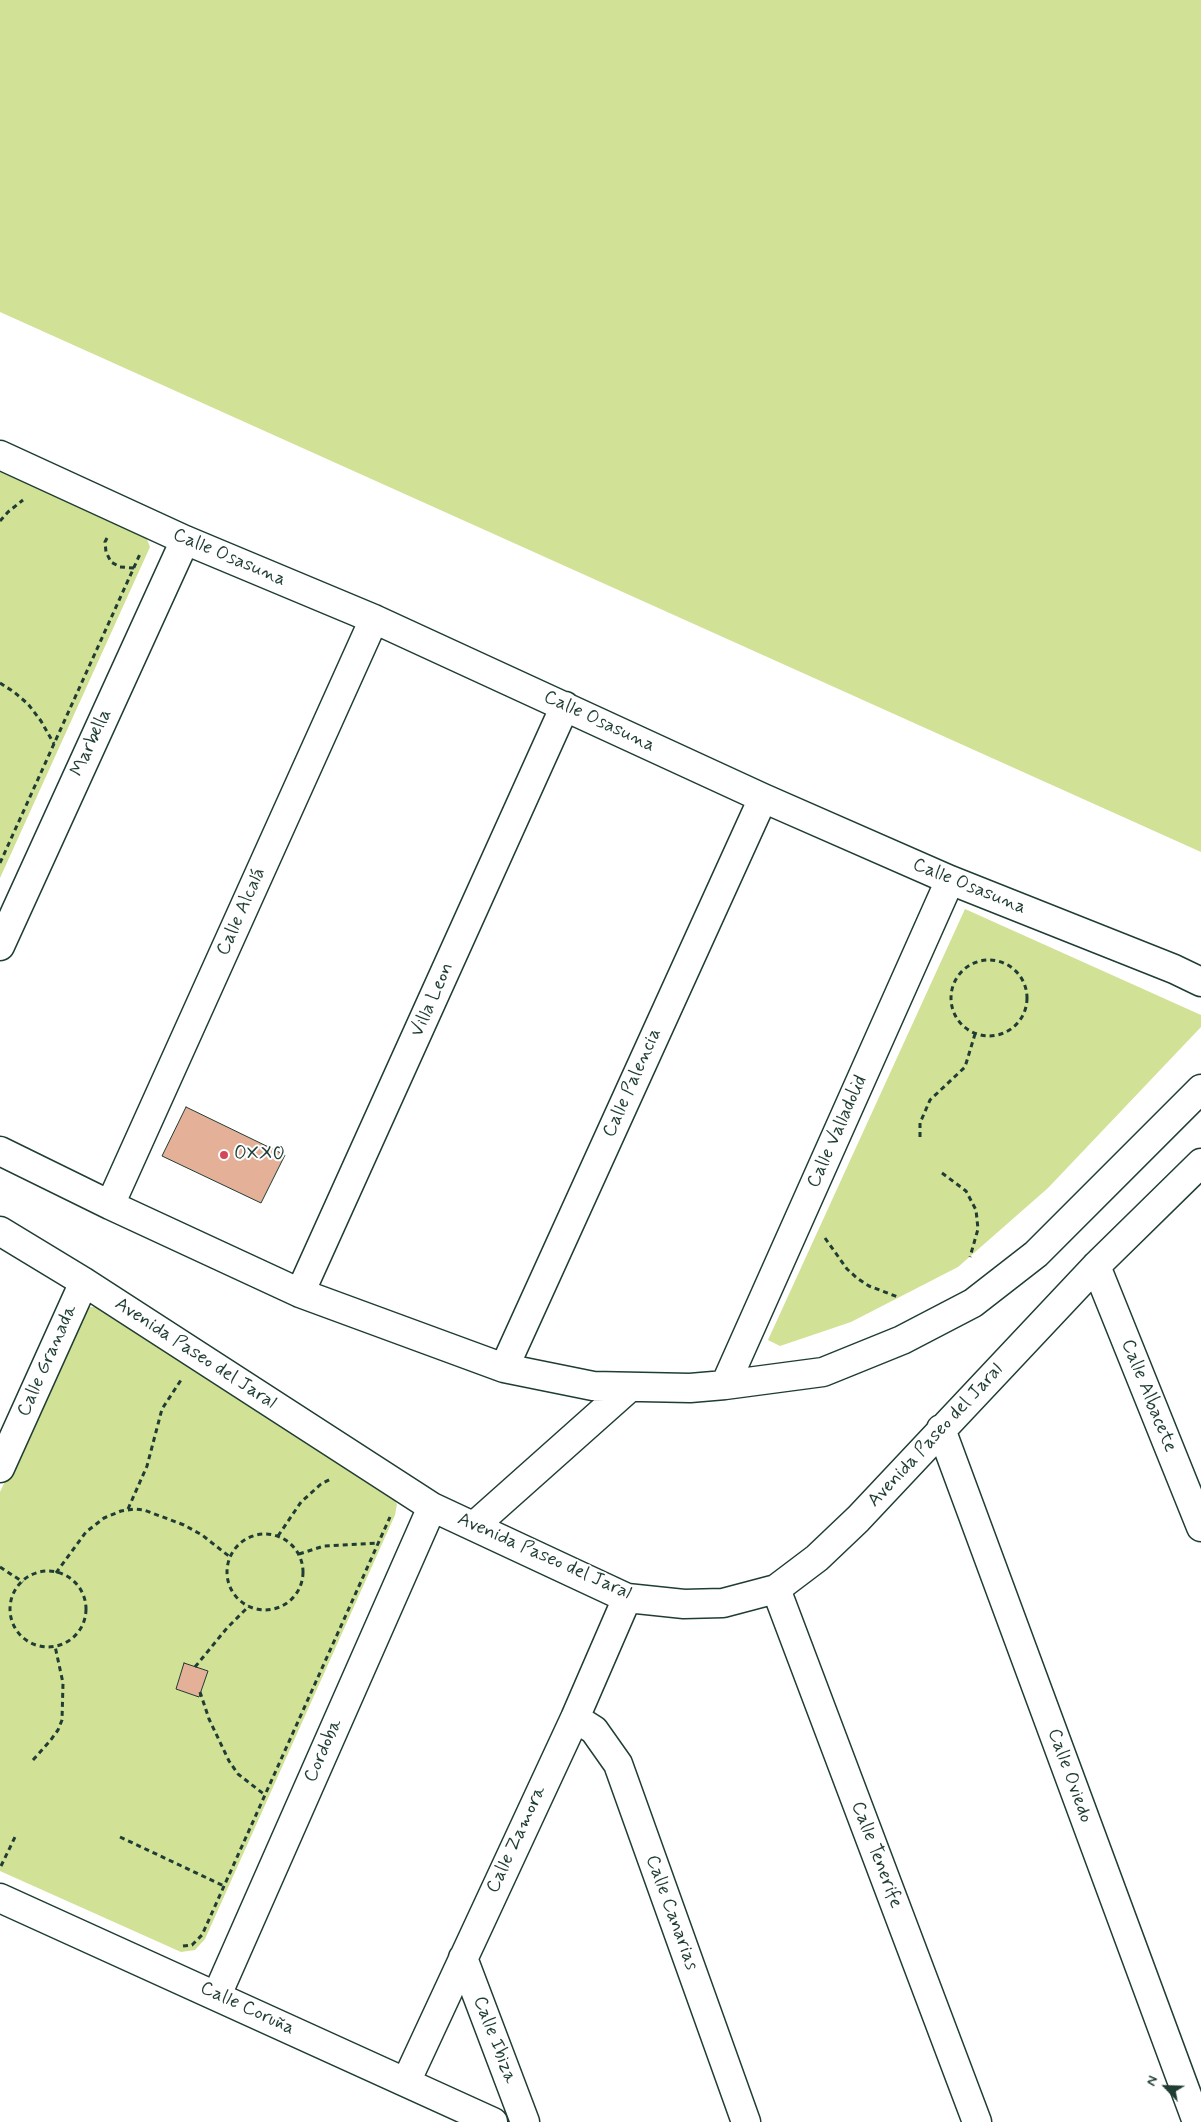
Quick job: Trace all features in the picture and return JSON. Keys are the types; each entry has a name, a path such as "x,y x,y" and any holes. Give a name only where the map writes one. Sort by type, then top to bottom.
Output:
{"street":[{"name":"Calle Osasuna","path":"0,455 185,540 374,619 763,798 950,880 1174,969 1201,982"},
{"name":"Marbella","path":"0,946 185,540"},
{"name":"Calle Alcalá","path":"110,1205 374,619"},
{"name":"Villa Leon","path":"300,1293 565,706"},
{"name":"Calle Palencia","path":"504,1368 763,798"},
{"name":"Calle Valladolid","path":"725,1385 950,880"},
{"path":"0,1151 110,1205 300,1293 504,1368 593,1386 690,1388 823,1372 902,1340 973,1303 1036,1254 1201,1089"},
{"name":"Avenida Paseo del Jaral","path":"0,1231 84,1282 432,1507 628,1598 684,1604 723,1603 776,1589 817,1558 858,1519 1096,1266 1201,1163"},
{"name":"Calle Albacete","path":"1096,1266 1201,1527"},
{"name":"Calle Granada","path":"0,1468 84,1282"},
{"path":"474,1526 630,1387"},
{"name":"Calle Oviedo","path":"941,1429 1197,2122"},
{"name":"Cordoba","path":"217,1995 432,1507"},
{"name":"Calle Tenerife","path":"776,1589 977,2122"},
{"name":"Calle Zamora","path":"406,2082 575,1718 628,1598"},
{"name":"Calle Canarias","path":"575,1718 594,1730 618,1764 746,2122"},
{"name":"Calle Coruña","path":"0,1898 493,2122"},
{"name":"Calle Ibiza","path":"462,1958 525,2122"}],"path":[{"path":"0,522 14,506 30,496"},
{"path":"110,531 105,542 106,552 111,562 120,567 134,568"},
{"path":"0,863 142,550"},
{"path":"0,683 28,704 42,721 54,745"},
{"path":"985,960 1004,962 1016,971 1024,983 1026,996 1025,1010 1019,1021 1009,1030 996,1036 975,1034 956,1018 951,1003 952,986 961,972 972,963 985,960"},
{"path":"920,1136 920,1123 930,1100 965,1067 975,1034"},
{"path":"942,1172 966,1191 976,1210 978,1229 970,1257"},
{"path":"824,1236 847,1269 857,1278 869,1286 898,1297"},
{"path":"128,1510 147,1466 162,1409 183,1376"},
{"path":"278,1536 301,1502 321,1484 337,1475"},
{"path":"56,1572 86,1532 104,1518 128,1510 144,1510 168,1517 202,1535 230,1557"},
{"path":"202,1935 391,1514"},
{"path":"261,1534 278,1536 289,1542 299,1554 303,1568 302,1579 294,1596 279,1607 266,1610 249,1606 238,1598 231,1589 228,1574 230,1557 248,1537 261,1534"},
{"path":"299,1554 324,1546 377,1543"},
{"path":"0,1567 23,1582"},
{"path":"44,1572 56,1572 72,1579 78,1585 85,1598 86,1605 85,1616 78,1634 71,1640 54,1646 32,1644 22,1636 15,1627 11,1612 12,1599 23,1582 32,1575 44,1572"},
{"path":"195,1667 227,1628 249,1606"},
{"path":"33,1760 58,1730 62,1720 63,1683 54,1646"},
{"path":"200,1692 209,1719 233,1768 248,1784 265,1795"},
{"path":"1,1866 16,1835"},
{"path":"120,1837 224,1886"}],"green space":[{"path":"0,0 1201,0 1201,852 0,312"},
{"path":"0,465 143,529 150,547 0,878"},
{"path":"965,909 1201,1015 1201,1027 1048,1188 958,1267 851,1322 780,1346 768,1340"},
{"path":"87,1307 97,1307 391,1496 397,1504 395,1515 205,1939 195,1950 181,1952 0,1871 0,1492 82,1314"}],"building":[{"name":"OXXO","path":"186,1107 285,1155 261,1203 162,1156"},
{"path":"184,1663 208,1671 199,1697 176,1689"}],"place":[{"name":"OXXO","path":"224,1155"}]}
